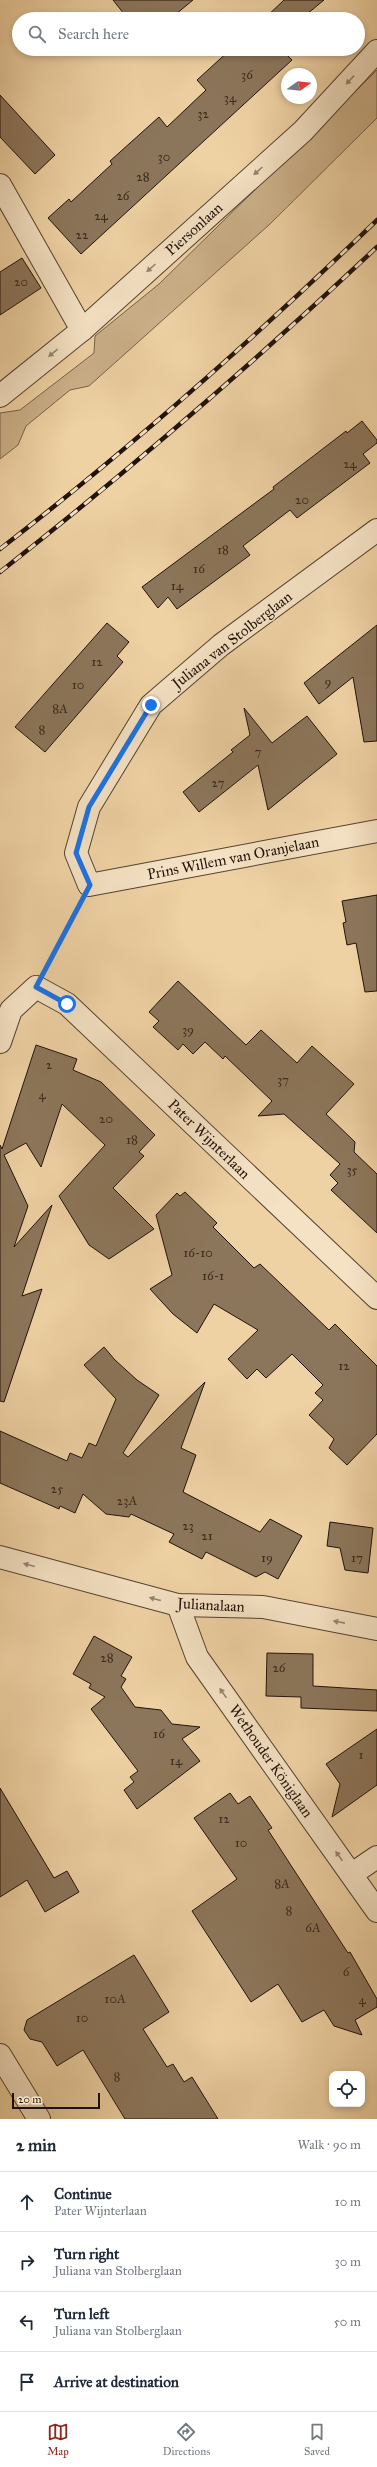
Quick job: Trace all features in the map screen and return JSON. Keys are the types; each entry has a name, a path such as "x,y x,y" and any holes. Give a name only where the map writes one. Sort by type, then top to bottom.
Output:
{"street":[{"name":"Piersonlaan","path":"0,396 82,330 303,131 377,51"},
{"path":"0,185 82,330"},
{"name":"Juliana van Stolberglaan","path":"90,885 76,853 89,807 151,705 221,646 377,530"},
{"name":"Prins Willem van Oranjelaan","path":"90,885 377,831"},
{"path":"0,1042 11,1010 36,987"},
{"name":"Pater Wijnterlaan","path":"36,987 67,1004 377,1298"},
{"name":"Julianalaan","path":"0,1557 178,1605 263,1607 377,1629"},
{"name":"Wethouder Königlaan","path":"178,1605 197,1657 377,1911"},
{"path":"352,1874 377,1857"},
{"path":"0,2055 39,2119"}],"path":[{"path":"36,987 90,885"}],"shaded area":[{"path":"377,70 377,118 270,224 89,386 70,390 26,426 18,445 0,459 0,413 20,410 94,353 95,336 159,284"}],"building":[{"path":"113,0 193,0 178,12 122,12"},
{"path":"284,0 324,0 309,12 271,12"},
{"path":"223,56 288,56 292,60 283,68 281,68 281,70 81,254 48,218 69,199 71,202 112,164 110,161 159,117 167,127 206,90 197,80"},
{"path":"0,95 55,155 35,174 0,137"},
{"path":"22,258 41,288 0,315 0,272"},
{"path":"362,421 377,440 377,443 363,454 370,463 297,518 290,510 243,546 250,555 177,609 168,597 158,608 142,587 274,489 273,487 346,431 347,433"},
{"path":"107,623 129,642 117,656 123,662 45,752 15,727"},
{"path":"377,625 377,741 364,742 353,677 319,704 304,683"},
{"path":"244,708 272,743 307,716 337,754 268,810 258,765 199,812 183,792 233,752 231,750 250,735"},
{"path":"377,895 377,991 365,992 356,943 347,945 343,923 346,922 342,901"},
{"path":"178,981 246,1045 261,1030 297,1063 312,1046 354,1084 326,1114 355,1142 354,1152 377,1174 377,1233 331,1190 338,1183 330,1175 340,1164 284,1114 258,1116 272,1101 225,1056 223,1059 205,1042 193,1054 183,1044 178,1050 153,1027 159,1021 149,1012"},
{"path":"36,1045 77,1059 73,1070 101,1082 155,1135 139,1152 144,1156 113,1188 154,1229 109,1259 89,1245 59,1196 105,1145 62,1104 41,1167 26,1143 4,1155 28,1206 14,1247 52,1205 22,1296 42,1289 4,1402 0,1401 0,1145 2,1149"},
{"path":"185,1192 217,1223 213,1227 254,1268 260,1264 329,1330 335,1324 377,1366 377,1434 347,1465 329,1448 334,1439 309,1415 323,1400 315,1393 323,1385 292,1354 266,1378 257,1369 247,1379 228,1359 258,1330 214,1304 197,1333 173,1314 150,1289 172,1275 156,1215 177,1193 180,1196"},
{"path":"104,1347 115,1360 137,1380 159,1395 123,1453 128,1457 205,1382 181,1448 196,1455 183,1492 260,1532 270,1519 302,1536 278,1579 265,1572 256,1577 206,1552 202,1559 169,1542 174,1534 131,1514 129,1517 106,1514 83,1494 75,1513 60,1506 59,1509 0,1483 0,1431 67,1461 70,1453 82,1458 89,1443 96,1446 116,1399 84,1365"},
{"path":"330,1522 373,1528 368,1573 345,1570 340,1548 327,1546"},
{"path":"94,1636 132,1657 121,1676 126,1679 121,1687 135,1707 161,1710 172,1724 200,1727 182,1739 200,1761 137,1809 124,1790 134,1782 130,1777 138,1771 91,1709 105,1697 89,1688 91,1684 73,1674"},
{"path":"267,1653 313,1654 313,1686 377,1690 377,1711 301,1708 301,1697 266,1696"},
{"path":"377,1729 377,1785 332,1817 340,1784 326,1764"},
{"path":"0,1788 54,1878 67,1871 79,1892 45,1912 27,1880 0,1897"},
{"path":"230,1793 238,1804 250,1796 272,1828 268,1830 348,1953 350,1952 377,1999 377,2007 355,2020 362,2035 334,2026 324,2010 302,2022 278,1984 251,2002 192,1911 237,1879 194,1818"},
{"path":"134,1955 169,2012 143,2029 167,2067 173,2064 184,2082 192,2077 218,2119 125,2119 83,2050 57,2066 42,2042 30,2039 24,2030 27,2020"}],"railway":[{"path":"0,549 98,471 193,390 286,306 377,220"},
{"path":"0,572 97,494 192,414 377,247"}],"route":[{"path":"67,1004 36,987 90,885 76,853 89,807 151,705"}]}
